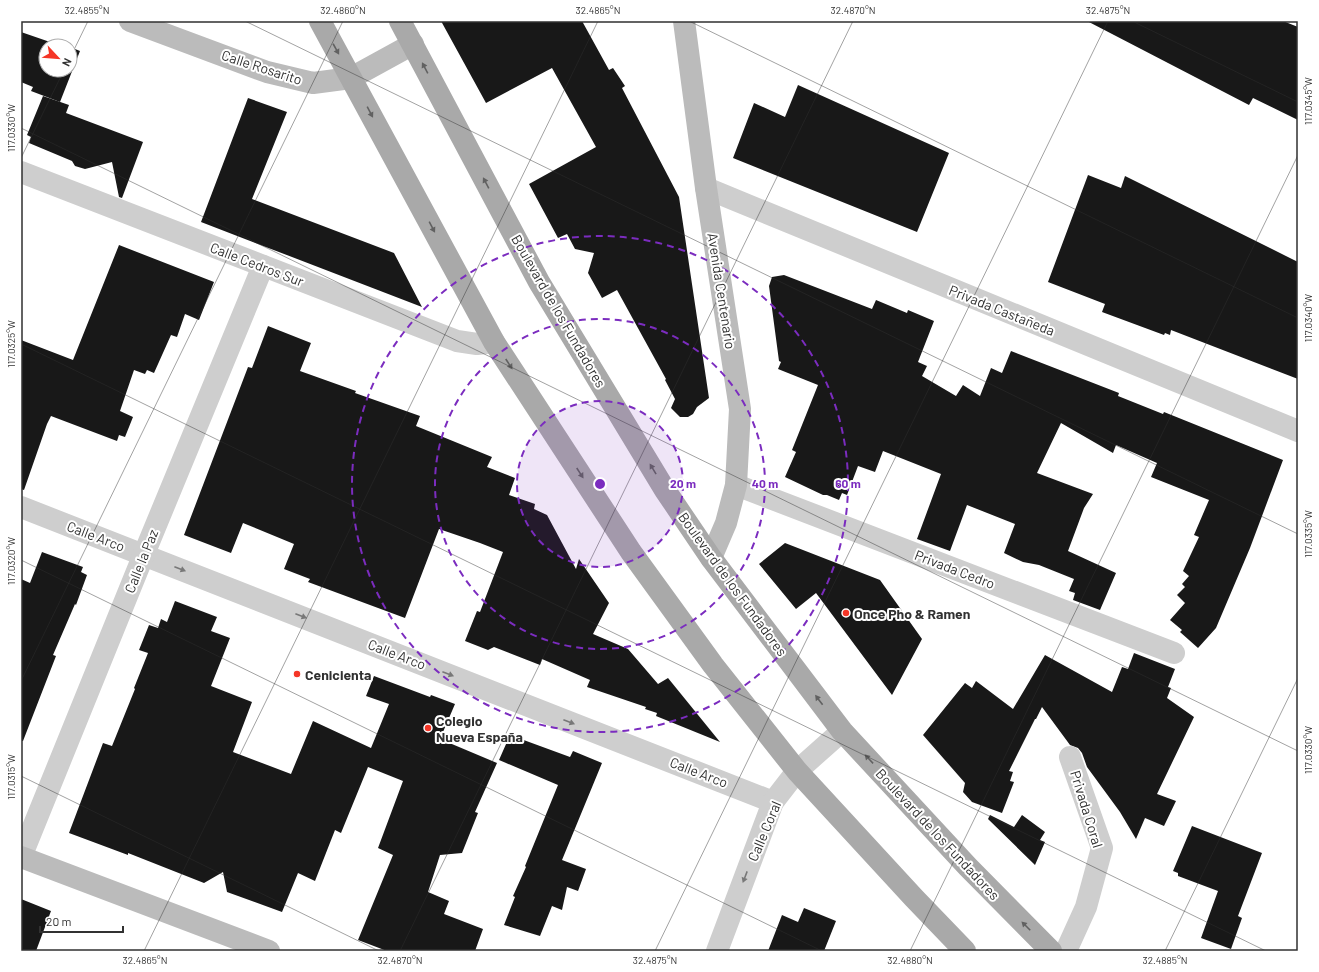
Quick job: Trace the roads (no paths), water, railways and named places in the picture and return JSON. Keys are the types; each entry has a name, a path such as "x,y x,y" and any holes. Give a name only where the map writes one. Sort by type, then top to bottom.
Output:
{"main road":[{"path":"320,21 494,342 631,552 713,665 797,772 965,951"},
{"name":"Boulevard de los Fundadores","path":"400,21 539,282 665,490 712,558 842,731 968,867 1051,951"}],"street":[{"name":"Calle Rosarito","path":"130,21 273,73 313,83 352,78 413,44"},
{"name":"Avenida Centenario","path":"684,21 706,188 740,409 736,485 726,523 712,558"},
{"name":"Calle Cedros Sur","path":"21,172 458,341 477,344 494,342"},
{"name":"Privada Castañeda","path":"706,188 1298,431"},
{"name":"Calle la Paz","path":"21,857 263,266"},
{"name":"Privada Cedro","path":"736,485 1174,654"},
{"name":"Calle Arco","path":"21,507 773,802"},
{"name":"Calle Coral","path":"717,951 773,802 797,772 842,731"},
{"name":"Privada Coral","path":"1066,951 1086,907 1102,848 1070,756"},
{"path":"21,857 269,951"}],"place":[{"name":"Once Pho & Ramen","path":"846,613"},
{"name":"Cenicienta","path":"297,674"},
{"name":"Colegio Nueva España","path":"428,728"}]}
